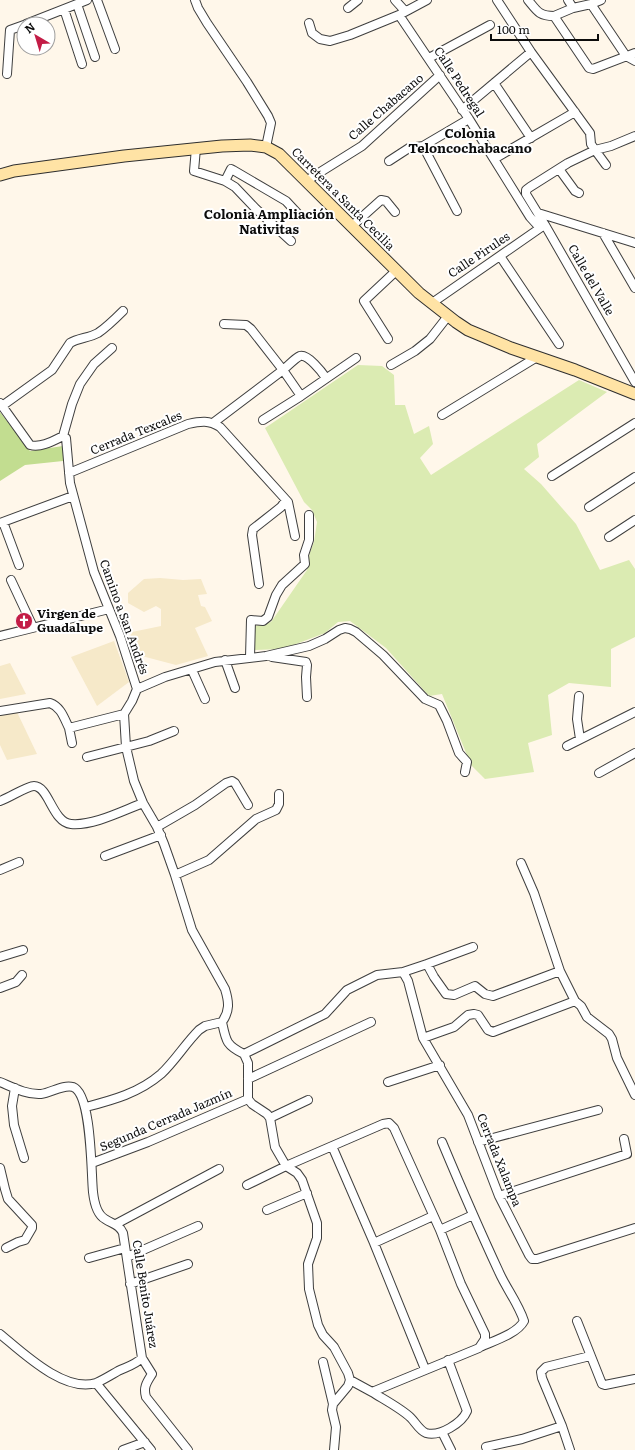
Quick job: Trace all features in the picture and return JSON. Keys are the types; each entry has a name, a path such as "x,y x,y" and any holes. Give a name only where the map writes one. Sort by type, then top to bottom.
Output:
{"main road":[{"path":"0,175 14,171 48,166 196,148 250,146 266,147"},
{"name":"Carretera a Santa Cecilia","path":"266,147 279,154 396,271 432,303 468,330 511,348 635,394"}],"street":[{"path":"46,16 87,0"},
{"path":"97,0 115,49"},
{"path":"195,0 207,24 247,82 268,116 271,123 266,147"},
{"path":"348,8 358,0"},
{"name":"Calle Pedregal","path":"395,0 429,58 530,217 543,227"},
{"path":"309,23 312,33 320,39 330,41 350,35 402,13 427,0"},
{"path":"497,0 531,52 590,133 592,144 606,165"},
{"path":"528,0 539,13 545,16 554,16 573,8 601,0"},
{"path":"568,0 573,8"},
{"path":"77,4 95,57"},
{"path":"591,4 626,56 635,61"},
{"path":"64,9 82,64"},
{"path":"554,16 589,68 593,69 635,53"},
{"path":"429,58 490,25"},
{"path":"7,74 10,30 16,28"},
{"path":"462,110 531,52"},
{"name":"Calle Chabacano","path":"306,181 362,146 440,75"},
{"path":"494,83 531,138"},
{"path":"494,159 575,112"},
{"path":"389,161 409,148 423,146 469,119"},
{"path":"579,193 575,191 559,169 595,150 611,146 635,136"},
{"path":"423,146 457,212"},
{"path":"196,148 194,171 225,181 235,187 256,209 291,241"},
{"name":"Calle del Valle","path":"559,169 526,190 526,194 538,213 543,227 635,382"},
{"path":"225,181 230,171 233,170 286,201 300,215"},
{"path":"352,226 381,200 386,200 395,212"},
{"path":"538,213 635,243"},
{"name":"Calle Pirules","path":"432,303 543,227"},
{"path":"603,233 635,288"},
{"path":"500,256 559,344"},
{"path":"388,339 364,301 396,271"},
{"path":"112,348 94,364 80,384 72,404 63,436 49,443 34,446 30,445 1,405 52,370 70,343 98,333 123,311"},
{"path":"391,365 415,351 430,339 448,316"},
{"path":"224,324 246,325 251,328 301,396"},
{"path":"295,536 291,512 288,502 283,495 220,427 213,423 283,370 299,356 310,359 326,378"},
{"path":"442,415 537,357"},
{"path":"263,420 356,358"},
{"name":"Cerrada Texcales","path":"69,473 183,426 206,421 213,423"},
{"path":"552,476 635,423"},
{"name":"Camino a San Andrés","path":"63,436 68,441 69,473 73,496 94,572 120,636 138,689 124,714"},
{"path":"589,507 635,477"},
{"path":"19,565 2,523 73,496"},
{"path":"259,584 252,535 253,529 281,507 286,500"},
{"path":"250,657 251,620 263,621 268,617 276,595 282,585 304,564 304,554 309,540 309,515"},
{"path":"609,537 635,520"},
{"path":"11,580 32,627"},
{"path":"0,636 109,609"},
{"path":"138,689 165,677 215,662 266,656 309,646 345,628 350,629 356,632 383,655 425,699 439,705 447,721 459,753 467,762 465,772"},
{"path":"266,656 306,662 307,697"},
{"path":"225,660 235,688"},
{"path":"192,670 205,699"},
{"path":"579,696 577,719 580,739"},
{"path":"0,711 50,704 56,705 69,728 72,743"},
{"path":"567,746 635,712"},
{"path":"69,728 124,714 126,747 134,781 143,803 159,831 175,875 192,930 225,989 228,1008 227,1015 222,1022 205,1026 199,1030 161,1074 143,1087 130,1094 86,1107"},
{"path":"87,757 149,741 174,731"},
{"path":"599,773 635,753"},
{"path":"105,856 159,831 226,783 232,781 235,783 248,804"},
{"path":"0,801 32,785 37,786 42,790 56,814 65,822 71,824 102,819 143,803"},
{"path":"175,875 210,860 256,819 276,810 279,804 279,794"},
{"path":"0,870 19,862"},
{"path":"521,863 534,893 560,971 575,1001 581,1006 587,1017 609,1034 612,1039 617,1058 635,1095"},
{"path":"244,1054 325,1014 347,990 377,975 403,972 473,947"},
{"path":"0,957 23,950"},
{"path":"427,964 440,987 446,994 450,995 454,995 475,986 485,994 493,996 560,971"},
{"name":"Cerrada Xalampa","path":"403,972 408,980 423,1038 468,1115 499,1196 532,1259 537,1259 635,1228"},
{"path":"0,988 16,982 22,975"},
{"path":"423,1038 454,1027 468,1015 478,1015 488,1030 493,1032 575,1001"},
{"path":"222,1022 228,1043 232,1048 244,1054 248,1063 248,1099 270,1118 275,1147 286,1166 300,1176 318,1229 317,1238 308,1264 309,1289 318,1325 323,1335 334,1347 348,1373 350,1380 348,1386 333,1404"},
{"path":"248,1079 371,1022"},
{"path":"388,1082 440,1065"},
{"path":"0,1082 27,1093 42,1094 68,1086 74,1088 80,1094 86,1107 93,1190 98,1211 105,1220 116,1224 219,1169"},
{"path":"15,1088 12,1106 14,1126 24,1158"},
{"name":"Segunda Cerrada Jazmín","path":"92,1164 148,1142 248,1099"},
{"path":"270,1118 308,1100"},
{"path":"478,1142 598,1110"},
{"path":"248,1185 286,1166 389,1123 394,1128 440,1230 461,1284 485,1334 485,1339 479,1348"},
{"path":"624,1139 626,1154"},
{"path":"372,1392 479,1348 513,1332 521,1326 524,1321 473,1216 442,1142"},
{"path":"332,1146 374,1243 425,1370"},
{"path":"499,1196 635,1151"},
{"path":"0,1168 8,1199 32,1225 32,1228 25,1240 6,1248"},
{"path":"268,1210 307,1193"},
{"path":"374,1243 433,1216"},
{"path":"440,1230 473,1216"},
{"name":"Calle Benito Juárez","path":"96,1383 125,1367 137,1363 142,1358 123,1233 121,1228 116,1224"},
{"path":"127,1257 198,1226"},
{"path":"89,1258 125,1248"},
{"path":"130,1284 188,1264"},
{"path":"577,1321 602,1384 605,1385 635,1379"},
{"path":"0,1334 24,1354 61,1378 79,1384 96,1383 151,1450"},
{"path":"570,1450 541,1372 546,1367 590,1356"},
{"path":"142,1358 152,1374 144,1391 146,1397 188,1450"},
{"path":"350,1380 372,1392 409,1416 426,1433 442,1432 462,1420 467,1411 448,1360"},
{"path":"323,1362 333,1404 332,1410 336,1426 334,1450"},
{"path":"486,1447 522,1439 562,1426"},
{"path":"442,1432 451,1450"},
{"path":"123,1450 145,1442"}],"shaded area":[{"path":"160,578 183,580 201,579 207,594 198,595 201,606 205,607 212,621 195,628 208,656 176,665 138,655 130,638 132,632 161,626 161,609 156,606 144,612 128,603 128,593 144,579"},
{"path":"114,641 129,682 97,706 71,657"},
{"path":"10,663 26,694 0,699 0,666"},
{"path":"16,710 37,754 7,760 0,745 0,713"}],"green space":[{"path":"358,365 382,366 394,375 395,405 405,405 414,434 429,426 433,444 420,458 431,475 579,380 607,392 537,444 539,457 524,469 541,484 576,524 600,570 629,560 635,569 635,637 611,649 611,687 569,683 548,695 552,735 528,743 534,772 485,779 471,765 442,694 429,696 386,648 350,621 338,622 325,633 283,649 255,650 255,626 271,622 307,570 317,522 312,510 304,502 265,428"},
{"path":"0,412 30,451 63,446 63,461 25,465 0,481"}],"place":[{"name":"Virgen de Guadalupe","path":"24,621"}],"district":[{"name":"Colonia Teloncochabacano","path":"470,140"},
{"name":"Colonia Ampliación Nativitas","path":"269,222"}]}
